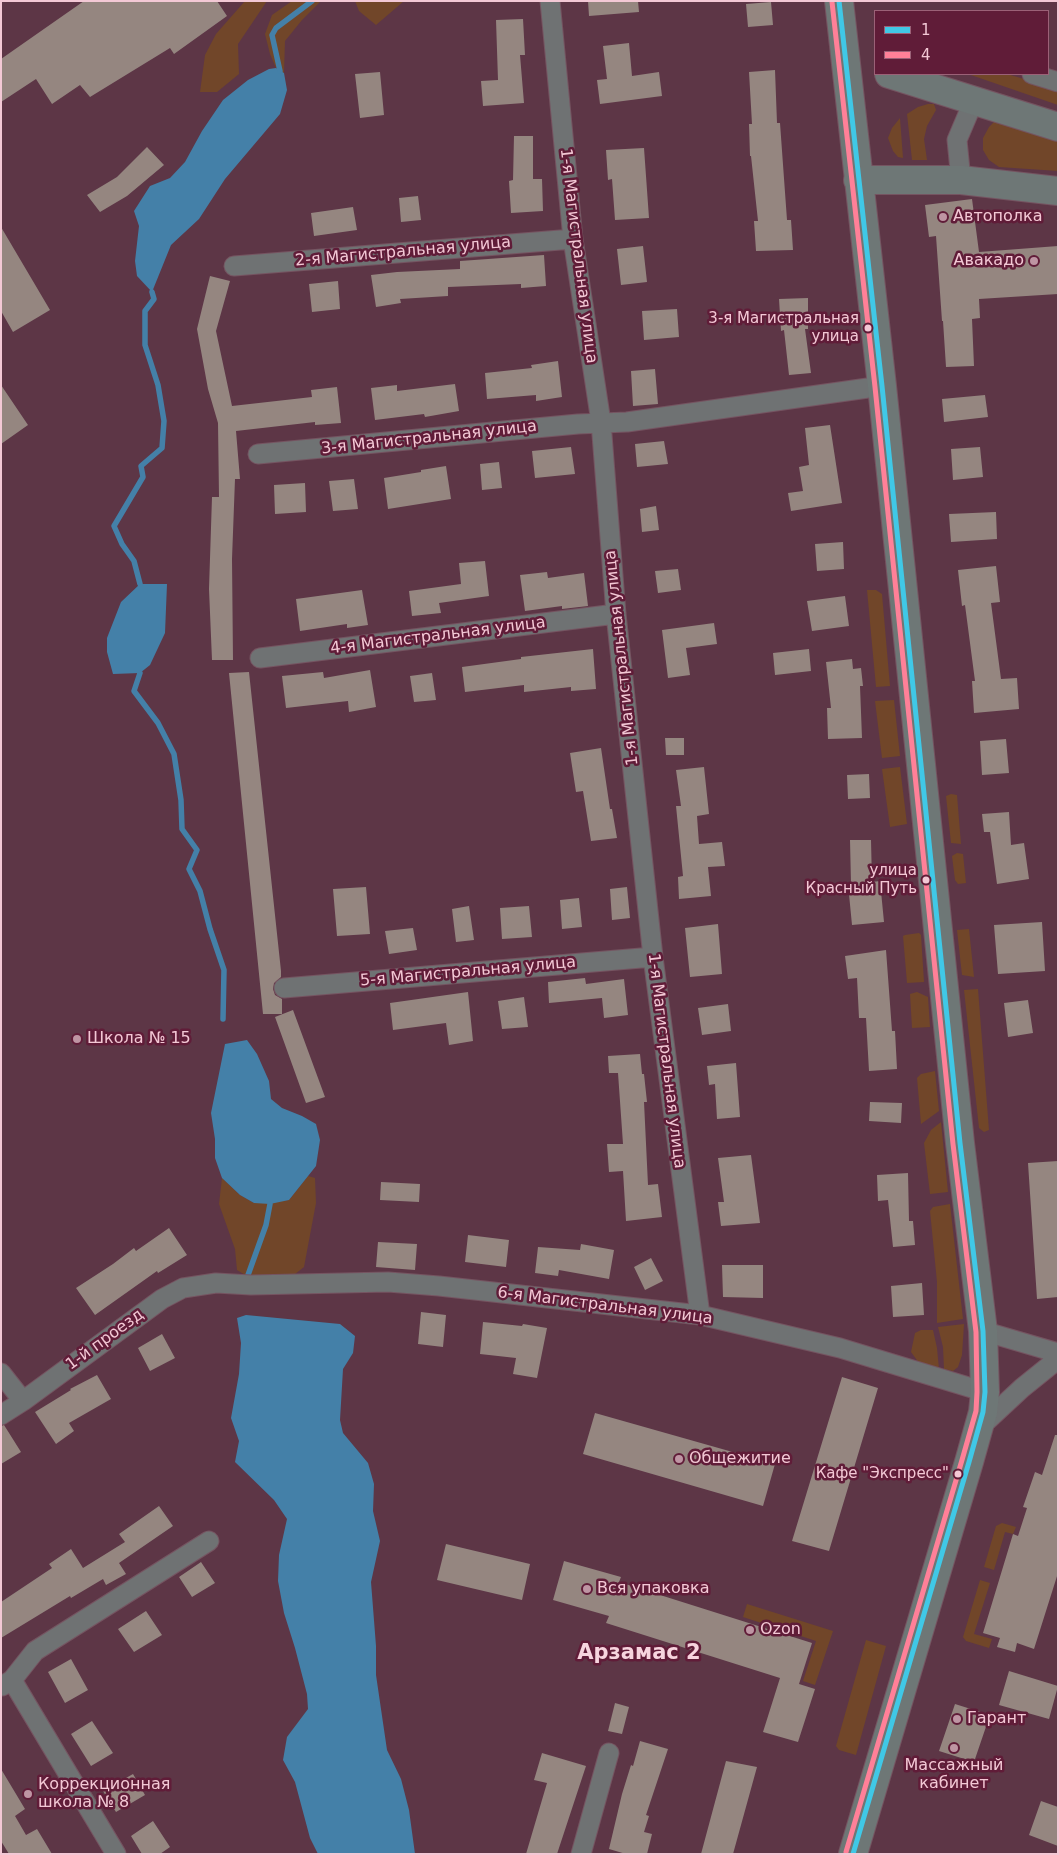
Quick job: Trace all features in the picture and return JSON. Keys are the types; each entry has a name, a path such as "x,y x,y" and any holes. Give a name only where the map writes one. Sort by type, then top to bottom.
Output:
{"main road":[{"path":"839,1 882,386 960,1143 983,1330 985,1392 979,1428 853,1854"},
{"path":"846,60 874,69"},
{"path":"905,76 1058,126"},
{"path":"858,180 961,180 1058,191"}],"street":[{"name":"1-я Магистральная улица","path":"550,1 573,239 601,422 616,614 652,957 700,1315"},
{"path":"1035,75 1058,82"},
{"path":"961,180 957,140 974,100"},
{"name":"2-я Магистральная улица","path":"234,266 573,239"},
{"name":"3-я Магистральная улица","path":"258,454 601,422 627,422 882,386"},
{"name":"4-я Магистральная улица","path":"260,658 616,614"},
{"name":"5-я Магистральная улица","path":"284,988 652,957"},
{"name":"6-я Магистральная улица","path":"216,1283 251,1286 397,1283 700,1315 840,1348 985,1392"},
{"name":"1-й проезд","path":"1,1414 23,1401 162,1299 183,1288 216,1283"},
{"path":"983,1330 1058,1353"},
{"path":"979,1428 1022,1388 1058,1359"},
{"path":"1,1373 23,1401"},
{"path":"116,1854 7,1683 36,1651 209,1542"},
{"path":"580,1854 608,1752"}],"shaded area":[{"path":"245,1 267,1 238,44 239,74 217,92 200,92 205,55 216,34"},
{"path":"292,1 321,1 285,41 284,73 276,68 265,34 272,15"},
{"path":"355,1 404,1 376,25 359,11"},
{"path":"971,75 1010,75 1058,89 1058,105"},
{"path":"934,104 936,110 927,126 924,139 927,160 912,160 907,114 918,107"},
{"path":"900,118 903,158 898,157 893,151 888,138 892,128"},
{"path":"997,119 1058,139 1058,171 999,167 989,160 983,150 983,138 989,127"},
{"path":"867,590 876,590 882,594 890,686 876,687"},
{"path":"894,700 900,756 882,758 875,701"},
{"path":"900,767 907,824 890,827 882,769"},
{"path":"951,794 957,795 961,844 951,843 946,796"},
{"path":"957,853 963,854 966,883 958,884 955,880 952,856"},
{"path":"969,929 974,977 962,975 957,930"},
{"path":"919,933 921,935 924,982 907,983 903,936"},
{"path":"978,989 989,1130 984,1132 979,1128 964,990"},
{"path":"917,992 928,997 930,1027 912,1028 910,994"},
{"path":"935,1071 939,1111 921,1124 917,1078 921,1074"},
{"path":"941,1122 948,1192 930,1194 924,1143 931,1130"},
{"path":"308,1176 315,1178 316,1203 304,1267 290,1278 250,1278 237,1270 235,1249 219,1204 222,1178 240,1195 254,1203 289,1200"},
{"path":"950,1204 963,1319 937,1323 937,1282 930,1211 933,1207"},
{"path":"964,1324 962,1355 958,1367 953,1371 944,1369 943,1347 938,1327"},
{"path":"921,1330 933,1330 939,1369 919,1363 911,1352 915,1333"},
{"path":"1002,1523 1016,1527 1013,1534 1005,1532 994,1570 984,1567 996,1526"},
{"path":"980,1580 990,1583 974,1634 992,1639 989,1648 966,1641 963,1637"},
{"path":"747,1604 833,1631 815,1685 803,1681 816,1641 743,1617"},
{"path":"866,1640 886,1646 856,1755 839,1750 836,1746"}],"water":[{"path":"276,68 284,73 287,90 280,114 225,179 199,219 171,245 152,292 137,276 135,261 139,226 134,211 150,186 170,178 185,162 202,131 223,100 248,80 269,69"},
{"path":"140,584 167,584 165,633 150,665 140,673 113,674 107,652 107,638 121,602"},
{"path":"247,1040 257,1054 269,1081 271,1099 282,1108 316,1124 320,1140 316,1166 289,1200 270,1204 254,1203 240,1195 222,1178 215,1158 215,1139 211,1113 225,1044"},
{"path":"246,1315 340,1324 355,1336 353,1353 343,1369 340,1420 343,1433 368,1463 374,1484 373,1511 380,1541 371,1582 376,1646 376,1675 387,1750 401,1779 409,1810 415,1854 318,1854 310,1838 295,1782 283,1760 287,1737 308,1709 307,1694 284,1613 278,1581 279,1555 287,1519 274,1500 235,1462 239,1441 231,1418 239,1374 241,1343 237,1318"}],"building":[{"path":"84,1 217,1 227,16 174,54 170,48 90,97 80,85 52,104 36,79 1,102 1,59"},
{"path":"588,1 638,1 639,12 589,16"},
{"path":"771,2 773,25 748,27 746,4"},
{"path":"523,19 525,55 520,55 524,103 483,106 481,81 498,80 496,20"},
{"path":"629,43 632,76 659,72 662,96 600,104 597,80 607,79 603,46"},
{"path":"775,70 777,123 780,123 787,220 791,220 793,250 756,251 754,221 758,221 750,156 749,124 752,124 749,72"},
{"path":"380,72 384,115 360,118 355,74"},
{"path":"514,136 533,136 533,179 542,179 543,211 511,213 509,181 513,180"},
{"path":"147,147 164,165 127,196 100,212 87,195 117,177"},
{"path":"644,148 649,218 615,220 612,179 608,180 606,150"},
{"path":"418,196 421,220 401,222 399,198"},
{"path":"972,199 979,252 1058,246 1058,294 979,299 980,318 972,319 974,366 946,367 936,236 929,237 925,205"},
{"path":"353,207 357,230 314,236 311,213"},
{"path":"1,227 50,310 13,332 1,311"},
{"path":"643,246 647,282 621,285 617,249"},
{"path":"544,255 546,286 521,288 521,284 448,287 448,296 400,299 401,303 376,307 371,275 460,269 460,261"},
{"path":"210,276 230,281 216,331 232,406 312,397 311,390 337,387 341,423 315,425 315,422 236,431 240,479 235,479 232,559 233,660 212,660 209,589 212,497 219,497 218,423 208,389 197,329"},
{"path":"338,281 340,309 312,312 309,284"},
{"path":"808,298 808,329 805,329 811,373 789,375 784,330 781,331 779,299"},
{"path":"677,309 679,337 644,340 642,311"},
{"path":"558,361 562,397 536,401 536,395 487,399 485,373 532,368 531,365"},
{"path":"655,369 658,404 633,406 631,371"},
{"path":"455,384 459,411 425,417 424,414 375,420 371,388 397,385 397,391"},
{"path":"1,385 28,425 1,444"},
{"path":"985,395 988,417 944,422 942,399"},
{"path":"830,425 842,503 791,511 788,493 803,491 799,467 809,465 805,428"},
{"path":"664,441 668,464 637,467 635,444"},
{"path":"571,447 575,474 535,478 532,451"},
{"path":"980,447 983,477 953,480 951,449"},
{"path":"499,462 502,488 482,490 480,464"},
{"path":"446,466 451,499 388,509 384,478"},
{"path":"354,479 358,509 333,511 329,481"},
{"path":"305,483 306,512 275,514 274,485"},
{"path":"656,506 659,530 642,532 640,509"},
{"path":"996,512 997,539 951,542 949,514"},
{"path":"843,542 844,569 817,571 815,544"},
{"path":"485,561 489,596 439,603 441,613 412,616 409,591 461,584 459,563"},
{"path":"996,566 1000,602 991,603 1001,679 1017,678 1019,709 974,713 972,681 975,681 965,605 962,606 958,570"},
{"path":"678,569 681,590 658,593 655,571"},
{"path":"547,572 548,578 584,573 588,606 562,609 562,606 525,611 520,575"},
{"path":"362,590 368,625 347,628 347,624 300,631 296,599"},
{"path":"845,596 849,626 812,631 807,601"},
{"path":"714,623 717,644 686,648 690,675 668,678 662,630"},
{"path":"593,649 596,689 571,691 571,687 524,692 524,685 465,692 462,667 521,659 521,657"},
{"path":"809,649 811,671 775,675 773,653"},
{"path":"852,659 853,669 861,668 863,686 860,686 862,738 828,739 827,708 831,708 826,662"},
{"path":"370,670 376,707 349,712 348,701 286,708 282,676 323,672 324,678"},
{"path":"249,672 281,971 281,977 274,983 273,989 275,995 282,999 282,1014 263,1014 229,673"},
{"path":"432,673 436,700 414,702 410,676"},
{"path":"665,738 684,738 684,755 666,755"},
{"path":"1006,739 1009,773 982,775 980,741"},
{"path":"601,748 610,809 612,809 617,838 591,841 583,791 576,792 570,753"},
{"path":"704,767 709,814 697,816 699,844 722,842 725,866 708,867 711,896 679,899 678,877 683,876 676,806 681,806 676,770"},
{"path":"869,774 870,798 848,799 847,775"},
{"path":"1009,812 1011,845 1024,843 1029,879 997,884 990,832 984,832 982,814"},
{"path":"850,840 871,840 872,882 880,881 884,922 852,925 848,884 851,884"},
{"path":"366,887 370,934 337,936 333,889"},
{"path":"627,887 630,918 612,920 610,889"},
{"path":"579,898 582,927 562,929 560,900"},
{"path":"469,906 474,940 456,942 452,909"},
{"path":"529,906 532,937 502,939 500,908"},
{"path":"1042,922 1045,971 998,974 994,925"},
{"path":"718,924 722,974 690,977 685,928"},
{"path":"413,928 417,950 389,954 385,931"},
{"path":"886,950 892,1031 895,1031 897,1069 869,1071 866,1018 859,1018 857,978 848,979 845,956"},
{"path":"585,978 586,984 624,979 628,1015 604,1018 602,998 549,1003 548,982"},
{"path":"468,992 473,1041 449,1045 446,1023 393,1030 390,1003"},
{"path":"524,997 528,1027 502,1029 498,1001"},
{"path":"1028,1000 1033,1033 1008,1037 1004,1003"},
{"path":"728,1004 731,1031 702,1035 698,1008"},
{"path":"293,1010 325,1097 306,1103 275,1017"},
{"path":"640,1054 647,1102 644,1102 648,1185 658,1184 662,1217 626,1221 623,1171 609,1172 607,1144 623,1144 618,1073 609,1073 608,1056"},
{"path":"736,1063 740,1117 717,1119 715,1084 709,1085 707,1066"},
{"path":"870,1102 902,1103 901,1123 869,1121"},
{"path":"751,1155 760,1223 721,1226 718,1202 724,1202 718,1158"},
{"path":"1058,1161 1058,1297 1037,1299 1028,1163"},
{"path":"908,1173 909,1221 913,1221 915,1245 893,1247 888,1200 878,1201 877,1175"},
{"path":"381,1182 420,1184 419,1202 380,1200"},
{"path":"169,1228 187,1255 158,1273 157,1271 95,1315 76,1288 134,1248 136,1251"},
{"path":"468,1235 509,1240 506,1267 465,1262"},
{"path":"378,1242 417,1244 415,1270 376,1267"},
{"path":"581,1244 614,1250 609,1279 559,1270 558,1276 535,1273 538,1247 580,1250"},
{"path":"651,1258 663,1281 645,1290 634,1267"},
{"path":"722,1265 763,1265 763,1298 723,1297"},
{"path":"922,1283 924,1315 893,1317 891,1286"},
{"path":"421,1312 446,1315 443,1347 418,1344"},
{"path":"483,1322 522,1326 523,1324 547,1328 537,1378 513,1374 516,1358 480,1354"},
{"path":"162,1334 175,1358 150,1371 138,1348"},
{"path":"97,1375 111,1399 69,1423 74,1431 56,1444 35,1412 70,1389"},
{"path":"842,1377 878,1388 829,1551 792,1541"},
{"name":"Общежитие","path":"595,1413 775,1464 763,1506 583,1454"},
{"path":"4,1425 21,1452 1,1464 1,1426"},
{"path":"1055,1435 1058,1435 1058,1573 1034,1649 1017,1643 1015,1652 997,1647 1000,1638 983,1633 1013,1534 1018,1536 1027,1508 1023,1507 1035,1472 1042,1475"},
{"path":"159,1506 173,1526 119,1563 126,1574 106,1585 103,1579 71,1598 70,1596 1,1638 1,1602 52,1568 49,1564 71,1549 83,1568 125,1542 119,1534"},
{"path":"446,1544 530,1564 522,1600 437,1580"},
{"path":"564,1561 621,1577 619,1582 812,1643 799,1684 815,1689 798,1742 763,1732 780,1678 606,1623 609,1616 553,1600"},
{"path":"201,1562 215,1583 192,1597 179,1577"},
{"path":"146,1611 162,1635 134,1652 118,1629"},
{"path":"71,1659 88,1690 65,1703 48,1672"},
{"path":"1009,1671 1058,1686 1049,1719 999,1705"},
{"path":"615,1703 629,1707 622,1734 608,1731"},
{"path":"955,1704 990,1715 974,1762 939,1751"},
{"path":"92,1721 113,1753 91,1766 71,1734"},
{"path":"640,1741 668,1749 646,1815 649,1816 644,1832 652,1834 647,1854 626,1854 609,1849 622,1794"},
{"path":"542,1753 586,1766 557,1854 526,1854 547,1783 534,1780"},
{"path":"726,1761 757,1767 733,1854 701,1854"},
{"path":"1,1769 25,1809 15,1816 26,1835 37,1829 52,1854 9,1854 1,1841"},
{"path":"133,1774 145,1795 116,1812 103,1791"},
{"path":"1041,1801 1058,1807 1058,1846 1029,1835"},
{"path":"153,1821 170,1847 160,1854 142,1854 131,1836"}],"waterway":[{"path":"280,71 272,35 276,28 312,1"},
{"path":"140,584 134,561 122,544 114,526 143,477 141,466 162,448 164,421 158,385 145,345 145,311 154,299 152,292"},
{"path":"140,673 134,691 158,723 174,754 181,800 182,829 197,850 189,869 200,891 224,970 223,1019"},
{"path":"248,1275 266,1225 270,1204"}],"transit line":[{"name":"1","path":"839,1 882,386 960,1143 983,1331 985,1392 983,1412 969,1462 853,1854"},
{"name":"4","path":"832,2 875,387 953,1144 976,1332 977,1392 976,1411 846,1852"}],"place":[{"name":"Автополка","path":"943,217"},
{"name":"Авакадо","path":"1034,261"},
{"name":"3-я Магистральная улица","path":"868,328"},
{"name":"улица Красный Путь","path":"926,880"},
{"name":"Школа № 15","path":"77,1039"},
{"name":"Общежитие","path":"679,1459"},
{"name":"Кафе \"Экспресс\"","path":"958,1474"},
{"name":"Вся упаковка","path":"587,1589"},
{"name":"Ozon","path":"750,1630"},
{"name":"Гарант","path":"957,1719"},
{"name":"Массажный кабинет","path":"954,1748"},
{"name":"Коррекционная школа № 8","path":"28,1794"}],"district":[{"name":"Арзамас 2","path":"639,1654"}]}
